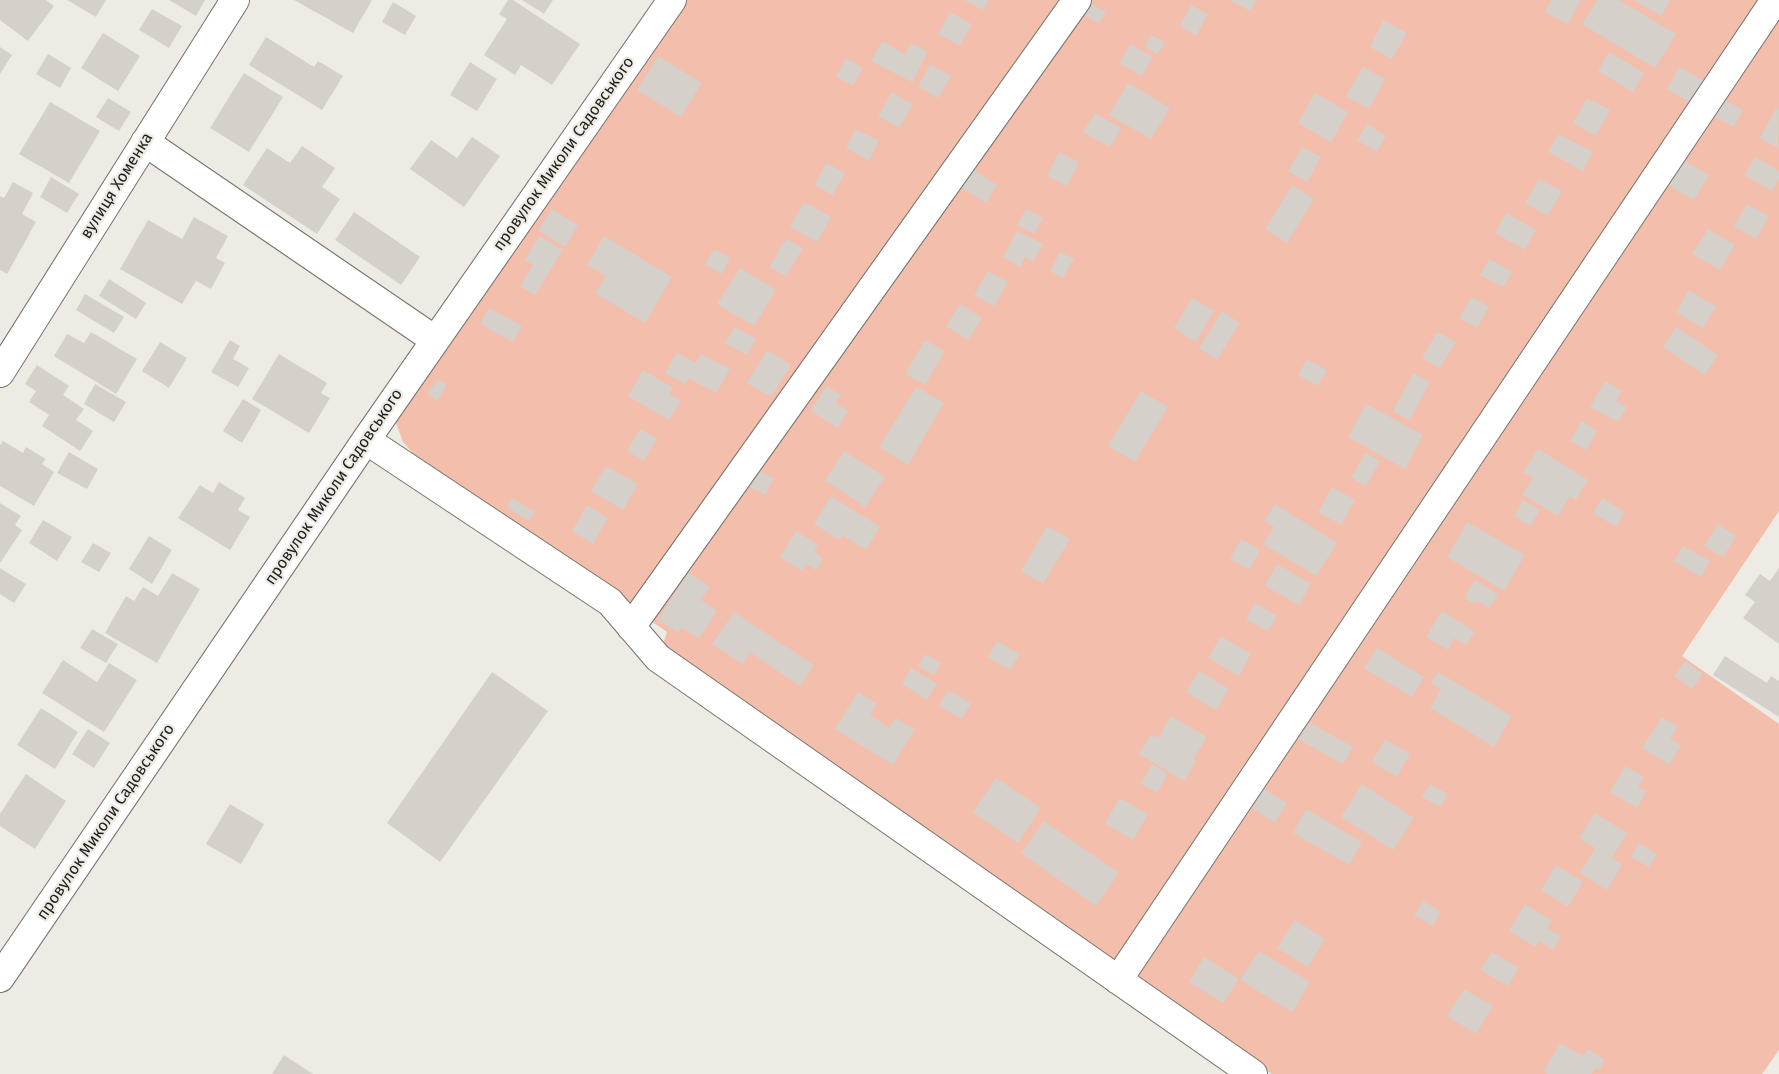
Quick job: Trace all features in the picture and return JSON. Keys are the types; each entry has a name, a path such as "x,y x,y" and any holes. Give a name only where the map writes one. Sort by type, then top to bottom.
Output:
{"street":[{"name":"вулиця Хоменка","path":"0,373 235,0"},
{"name":"провулок Миколи Садовського","path":"0,978 366,440 672,0"},
{"path":"631,627 1077,0"},
{"path":"1118,980 1776,0"},
{"path":"145,142 435,340"},
{"path":"366,440 610,602 658,658 1254,1074"}],"shaded area":[{"path":"683,0 1779,0 1779,511 1682,656 1779,724 1779,1050 1762,1074 1272,1074 662,647 667,632 420,461 403,442 396,423 403,403"}],"building":[{"path":"0,0 46,0 54,6 28,41 0,20"},
{"path":"67,0 106,0 96,17"},
{"path":"169,0 205,0 196,16"},
{"path":"294,0 372,0 353,33"},
{"path":"508,0 513,0 580,44 552,85 521,65 515,75 484,55 507,19 499,14"},
{"path":"522,0 553,0 544,14"},
{"path":"964,0 989,0 983,10"},
{"path":"1229,0 1256,0 1250,11"},
{"path":"1551,0 1581,0 1568,24 1545,12"},
{"path":"1597,0 1619,0 1676,34 1655,68 1582,24"},
{"path":"1634,0 1671,0 1661,16"},
{"path":"393,2 416,16 405,35 382,22"},
{"path":"1090,3 1106,12 1099,23 1084,15"},
{"path":"1191,5 1208,14 1196,36 1180,26"},
{"path":"152,9 182,26 169,48 139,30"},
{"path":"950,12 972,24 960,46 938,34"},
{"path":"1383,20 1407,33 1392,59 1370,47"},
{"path":"103,33 140,56 118,91 81,68"},
{"path":"1151,35 1165,42 1158,54 1145,47"},
{"path":"266,37 314,67 318,61 343,76 322,110 249,65"},
{"path":"882,41 905,54 911,43 928,52 912,82 871,61"},
{"path":"1130,44 1153,57 1142,76 1119,63"},
{"path":"0,47 12,55 0,74"},
{"path":"1609,52 1644,73 1633,92 1598,71"},
{"path":"48,54 71,68 60,88 36,74"},
{"path":"658,56 702,83 681,117 637,90"},
{"path":"846,58 863,68 853,86 836,76"},
{"path":"470,62 497,79 477,111 450,95"},
{"path":"930,64 951,76 938,98 918,86"},
{"path":"1363,67 1385,79 1369,109 1346,96"},
{"path":"1679,67 1708,83 1695,105 1667,89"},
{"path":"244,73 283,97 249,152 210,128"},
{"path":"1128,83 1170,108 1151,139 1109,115"},
{"path":"892,92 913,105 899,128 878,116"},
{"path":"1315,93 1348,112 1331,142 1298,123"},
{"path":"108,98 131,112 119,131 96,117"},
{"path":"1587,98 1610,110 1596,136 1573,123"},
{"path":"1721,98 1743,110 1733,127 1711,114"},
{"path":"50,102 100,131 69,183 19,154"},
{"path":"1776,108 1779,109 1778,148 1760,138"},
{"path":"1095,113 1121,128 1110,147 1083,132"},
{"path":"1367,124 1386,136 1377,152 1357,140"},
{"path":"856,129 879,141 869,161 846,148"},
{"path":"1558,134 1593,152 1583,171 1548,152"},
{"path":"472,137 500,156 464,207 410,169 431,140 457,158"},
{"path":"302,146 335,168 322,187 340,199 317,234 243,185 267,148 290,163"},
{"path":"1302,147 1321,157 1307,182 1288,171"},
{"path":"1059,152 1079,162 1067,186 1047,176"},
{"path":"1755,157 1779,171 1779,178 1772,191 1744,175"},
{"path":"1681,159 1709,175 1694,200 1666,184"},
{"path":"826,163 845,173 833,195 814,185"},
{"path":"971,168 997,185 986,203 960,186"},
{"path":"51,177 79,194 67,213 40,197"},
{"path":"1539,179 1562,191 1548,216 1525,203"},
{"path":"13,182 33,193 22,214 36,222 7,274 0,270 0,196 4,198"},
{"path":"1292,185 1314,199 1287,243 1265,229"},
{"path":"804,202 831,217 817,242 790,227"},
{"path":"1747,204 1769,216 1756,239 1734,226"},
{"path":"552,209 578,225 565,247 538,230"},
{"path":"1026,209 1043,218 1034,234 1017,225"},
{"path":"354,212 420,257 401,285 335,240"},
{"path":"1506,213 1536,230 1525,250 1495,233"},
{"path":"194,217 228,236 216,258 225,263 211,289 196,281 182,304 120,269 148,220 182,239"},
{"path":"1708,229 1735,245 1720,270 1692,254"},
{"path":"1017,231 1043,244 1033,262 1025,257 1020,267 1003,257"},
{"path":"539,236 563,250 535,295 520,286 533,265 525,260"},
{"path":"604,236 672,277 645,323 595,293 606,276 587,265"},
{"path":"786,239 803,248 786,276 769,267"},
{"path":"714,249 730,258 722,274 705,264"},
{"path":"1060,252 1074,259 1063,278 1050,271"},
{"path":"1489,259 1512,272 1503,287 1480,275"},
{"path":"740,268 776,290 754,326 717,304"},
{"path":"988,271 1008,282 994,306 974,295"},
{"path":"109,279 146,303 136,319 99,296"},
{"path":"1689,290 1716,307 1703,328 1676,312"},
{"path":"85,294 124,317 114,333 76,310"},
{"path":"1472,297 1489,307 1477,328 1459,318"},
{"path":"1192,298 1214,311 1196,342 1174,328"},
{"path":"960,304 982,318 968,340 946,326"},
{"path":"489,308 522,326 513,342 480,324"},
{"path":"1222,311 1240,323 1217,360 1199,348"},
{"path":"734,327 756,339 747,355 725,343"},
{"path":"1676,327 1718,355 1705,375 1663,347"},
{"path":"91,332 137,359 116,394 54,356 67,334 84,343"},
{"path":"1437,332 1456,342 1440,368 1422,358"},
{"path":"230,340 240,346 233,359 249,368 238,387 211,372"},
{"path":"925,340 945,351 925,385 905,374"},
{"path":"160,342 187,358 169,388 142,371"},
{"path":"767,350 791,365 771,397 747,383"},
{"path":"677,353 696,363 701,354 730,369 716,393 688,378 685,384 665,373"},
{"path":"279,354 327,383 321,393 330,398 309,433 252,399"},
{"path":"1307,359 1327,370 1318,386 1298,375"},
{"path":"37,365 69,386 63,395 84,409 76,420 93,431 80,451 42,426 49,415 29,402 36,391 25,384"},
{"path":"643,370 673,388 669,394 681,401 669,420 628,396"},
{"path":"1413,373 1430,382 1410,420 1393,411"},
{"path":"438,379 447,386 437,401 427,394"},
{"path":"1605,381 1622,391 1616,401 1627,407 1618,422 1590,407"},
{"path":"95,384 126,402 114,422 84,404"},
{"path":"826,386 841,395 836,403 848,411 838,428 811,411"},
{"path":"916,387 944,403 908,465 879,447"},
{"path":"1141,391 1168,407 1135,462 1108,446"},
{"path":"243,399 261,410 242,443 223,431"},
{"path":"1366,404 1423,435 1405,469 1348,437"},
{"path":"1582,421 1597,431 1586,450 1570,441"},
{"path":"640,429 657,438 644,461 627,451"},
{"path":"3,441 23,453 26,447 46,459 42,464 54,472 34,506 0,486 0,445"},
{"path":"1538,449 1588,480 1576,500 1570,496 1558,516 1522,494 1533,478 1523,472"},
{"path":"844,451 885,477 865,507 825,480"},
{"path":"69,452 98,469 87,489 57,473"},
{"path":"1365,453 1380,461 1366,486 1351,478"},
{"path":"606,466 638,484 623,510 591,491"},
{"path":"752,466 774,479 765,495 742,482"},
{"path":"219,482 245,498 238,510 250,517 230,550 178,518 200,485 213,493"},
{"path":"1332,487 1355,500 1341,525 1318,512"},
{"path":"831,496 880,527 866,550 842,535 839,540 814,524"},
{"path":"512,498 535,512 529,521 507,507"},
{"path":"1602,498 1625,512 1616,527 1593,513"},
{"path":"1523,500 1540,510 1530,526 1514,516"},
{"path":"0,503 21,516 15,525 22,530 0,563"},
{"path":"1275,504 1337,543 1316,576 1263,544 1274,527 1264,521"},
{"path":"587,505 608,518 593,544 572,531"},
{"path":"43,520 72,537 57,561 29,543"},
{"path":"1467,522 1525,555 1504,591 1447,557"},
{"path":"1718,524 1736,536 1723,557 1704,546"},
{"path":"1047,526 1070,539 1043,584 1021,571"},
{"path":"796,531 818,545 814,552 823,559 816,570 806,564 802,571 780,557"},
{"path":"149,536 172,550 152,584 129,569"},
{"path":"1241,539 1260,550 1249,570 1230,559"},
{"path":"93,543 111,553 99,572 81,562"},
{"path":"1683,546 1710,561 1701,577 1674,561"},
{"path":"1277,564 1311,584 1299,605 1265,586"},
{"path":"0,568 26,584 14,603 0,594"},
{"path":"1779,568 1779,644 1743,618 1755,602 1745,595 1760,574 1770,581"},
{"path":"688,572 710,587 701,600 717,611 699,638 682,628 678,633 658,620"},
{"path":"172,573 200,589 157,663 105,633 126,596 134,601 143,587 158,596"},
{"path":"1475,580 1498,594 1489,608 1477,601 1475,604 1464,598"},
{"path":"1255,603 1277,616 1268,632 1246,619"},
{"path":"1442,611 1475,632 1466,645 1454,638 1448,650 1426,637"},
{"path":"734,612 814,665 800,686 750,652 743,664 712,644"},
{"path":"92,629 118,644 106,663 80,648"},
{"path":"1221,636 1251,654 1239,676 1208,658"},
{"path":"997,641 1020,654 1010,670 988,657"},
{"path":"1377,648 1424,677 1412,697 1364,668"},
{"path":"925,654 941,663 934,675 918,666"},
{"path":"1725,656 1767,683 1771,676 1779,681 1779,717 1713,675"},
{"path":"63,660 97,682 109,663 137,680 104,732 42,693"},
{"path":"1685,661 1703,674 1692,689 1674,676"},
{"path":"911,668 937,684 927,700 902,684"},
{"path":"1199,671 1229,689 1216,710 1186,692"},
{"path":"492,672 548,711 440,862 387,823"},
{"path":"1438,672 1512,716 1494,747 1430,708 1441,689 1431,683"},
{"path":"948,690 971,703 962,719 939,706"},
{"path":"858,692 877,704 870,715 889,728 896,718 915,730 893,765 835,729"},
{"path":"41,708 78,732 55,769 17,745"},
{"path":"1171,716 1207,737 1193,760 1196,762 1184,781 1139,754 1151,734 1158,738"},
{"path":"1662,717 1678,727 1670,739 1681,746 1669,765 1642,748"},
{"path":"1308,722 1353,747 1343,764 1298,739"},
{"path":"88,729 110,743 94,768 72,754"},
{"path":"1385,739 1410,754 1397,777 1372,762"},
{"path":"1152,764 1168,774 1157,793 1141,784"},
{"path":"1625,766 1644,777 1638,787 1646,791 1637,808 1610,792"},
{"path":"26,774 66,801 35,849 0,826 0,814"},
{"path":"996,778 1041,808 1018,843 973,812"},
{"path":"1362,784 1414,818 1393,850 1341,817"},
{"path":"1430,784 1448,794 1440,807 1422,797"},
{"path":"1264,789 1287,803 1275,823 1252,808"},
{"path":"1120,798 1148,814 1133,840 1105,823"},
{"path":"230,804 264,824 241,864 206,844"},
{"path":"1306,809 1362,842 1349,865 1293,833"},
{"path":"1595,813 1627,833 1612,858 1622,865 1607,890 1580,873 1595,848 1579,838"},
{"path":"1044,821 1119,873 1096,906 1021,853"},
{"path":"1639,843 1657,854 1649,867 1631,857"},
{"path":"1556,865 1583,882 1568,907 1541,890"},
{"path":"1423,901 1441,912 1433,926 1414,915"},
{"path":"1525,904 1552,921 1547,928 1561,937 1553,950 1539,941 1536,947 1509,931"},
{"path":"1295,920 1325,939 1308,967 1277,948"},
{"path":"1259,951 1310,982 1292,1012 1240,980"},
{"path":"1492,952 1519,968 1508,986 1480,970"},
{"path":"1204,957 1239,979 1223,1003 1189,982"},
{"path":"1464,989 1493,1006 1476,1034 1447,1016"},
{"path":"1560,1043 1583,1056 1588,1049 1605,1060 1599,1070 1595,1068 1592,1074 1547,1074 1543,1072"},
{"path":"284,1055 313,1074 272,1074"}]}
